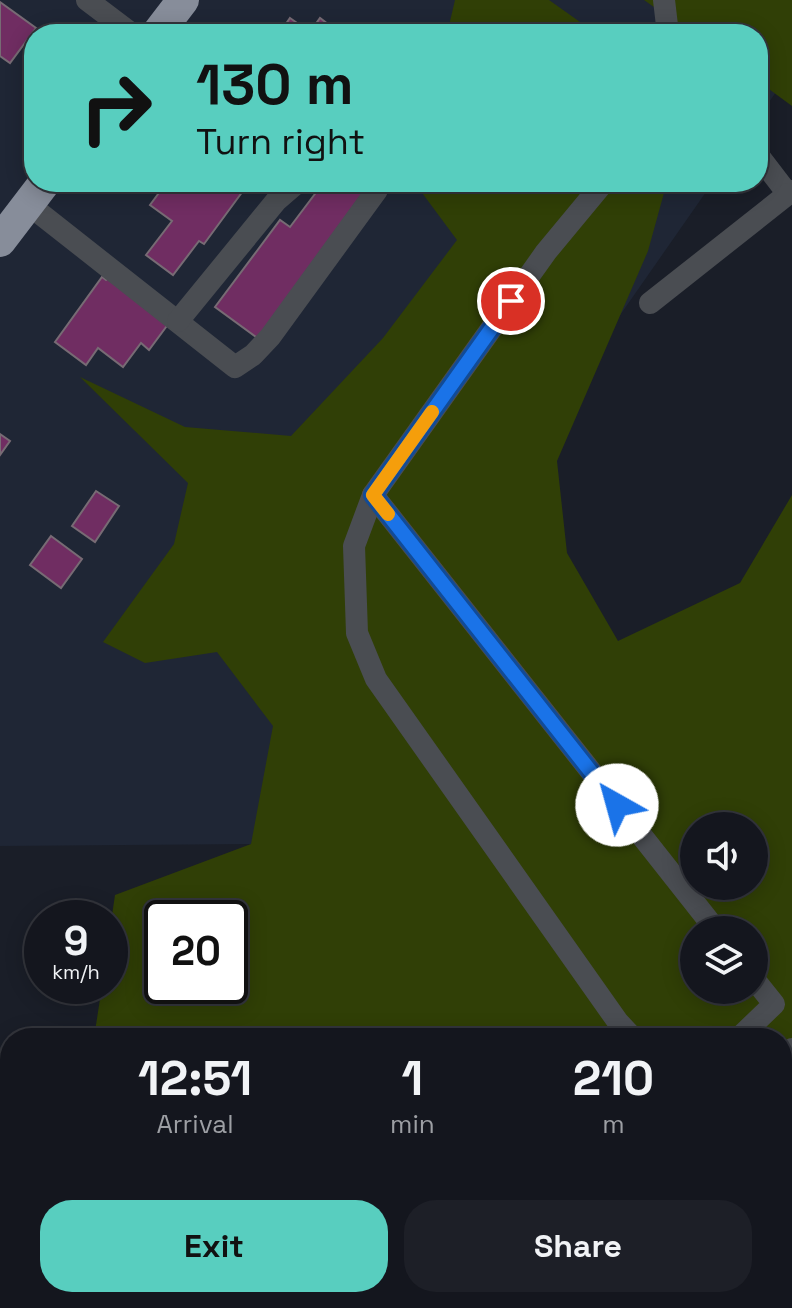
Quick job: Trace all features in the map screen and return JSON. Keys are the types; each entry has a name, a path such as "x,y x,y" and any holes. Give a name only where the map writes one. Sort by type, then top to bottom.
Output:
{"highway":[{"path":"165,24 183,0"},
{"path":"0,241 37,193"}],"lane":[{"path":"87,0 119,24"},
{"path":"664,0 667,24"},
{"path":"650,303 790,192 768,167"},
{"path":"178,321 286,192"},
{"path":"37,193 178,321 235,367 270,337 376,192"},
{"path":"596,192 546,252 373,495 354,546 357,633 376,679 624,1028"},
{"path":"373,495 705,916"},
{"path":"749,1028 774,1004 768,996"}],"shaded area":[{"path":"0,0 792,0 792,69 768,104 768,24 24,24 24,192 706,192 251,844 0,846"}],"green space":[{"path":"455,0 549,0 583,24 449,24"},
{"path":"644,0 792,0 792,106 768,88 768,24 678,24"},
{"path":"421,192 664,192 648,251 557,461 567,553 618,641 740,583 792,495 792,1028 96,1028 99,1004 128,1004 128,900 114,900 115,895 251,844 273,726 217,652 145,663 103,642 174,544 188,483 80,377 185,427 291,436 383,338 457,240"}],"building":[{"path":"0,2 30,24 24,24 24,44 10,63 0,56"},
{"path":"160,192 242,192 204,244 199,241 173,275 146,255 172,221 150,205"},
{"path":"316,192 369,192 260,340 215,307 280,220 290,227"},
{"path":"102,277 108,278 169,323 149,350 141,343 123,367 98,348 86,365 55,342"},
{"path":"0,434 10,441 0,455"},
{"path":"96,491 119,506 95,542 72,526"},
{"path":"51,536 82,559 61,588 30,565"}],"slow traffic":[{"path":"388,514 373,495 432,412"}],"route":[{"path":"511,301 373,495 617,805"}]}
